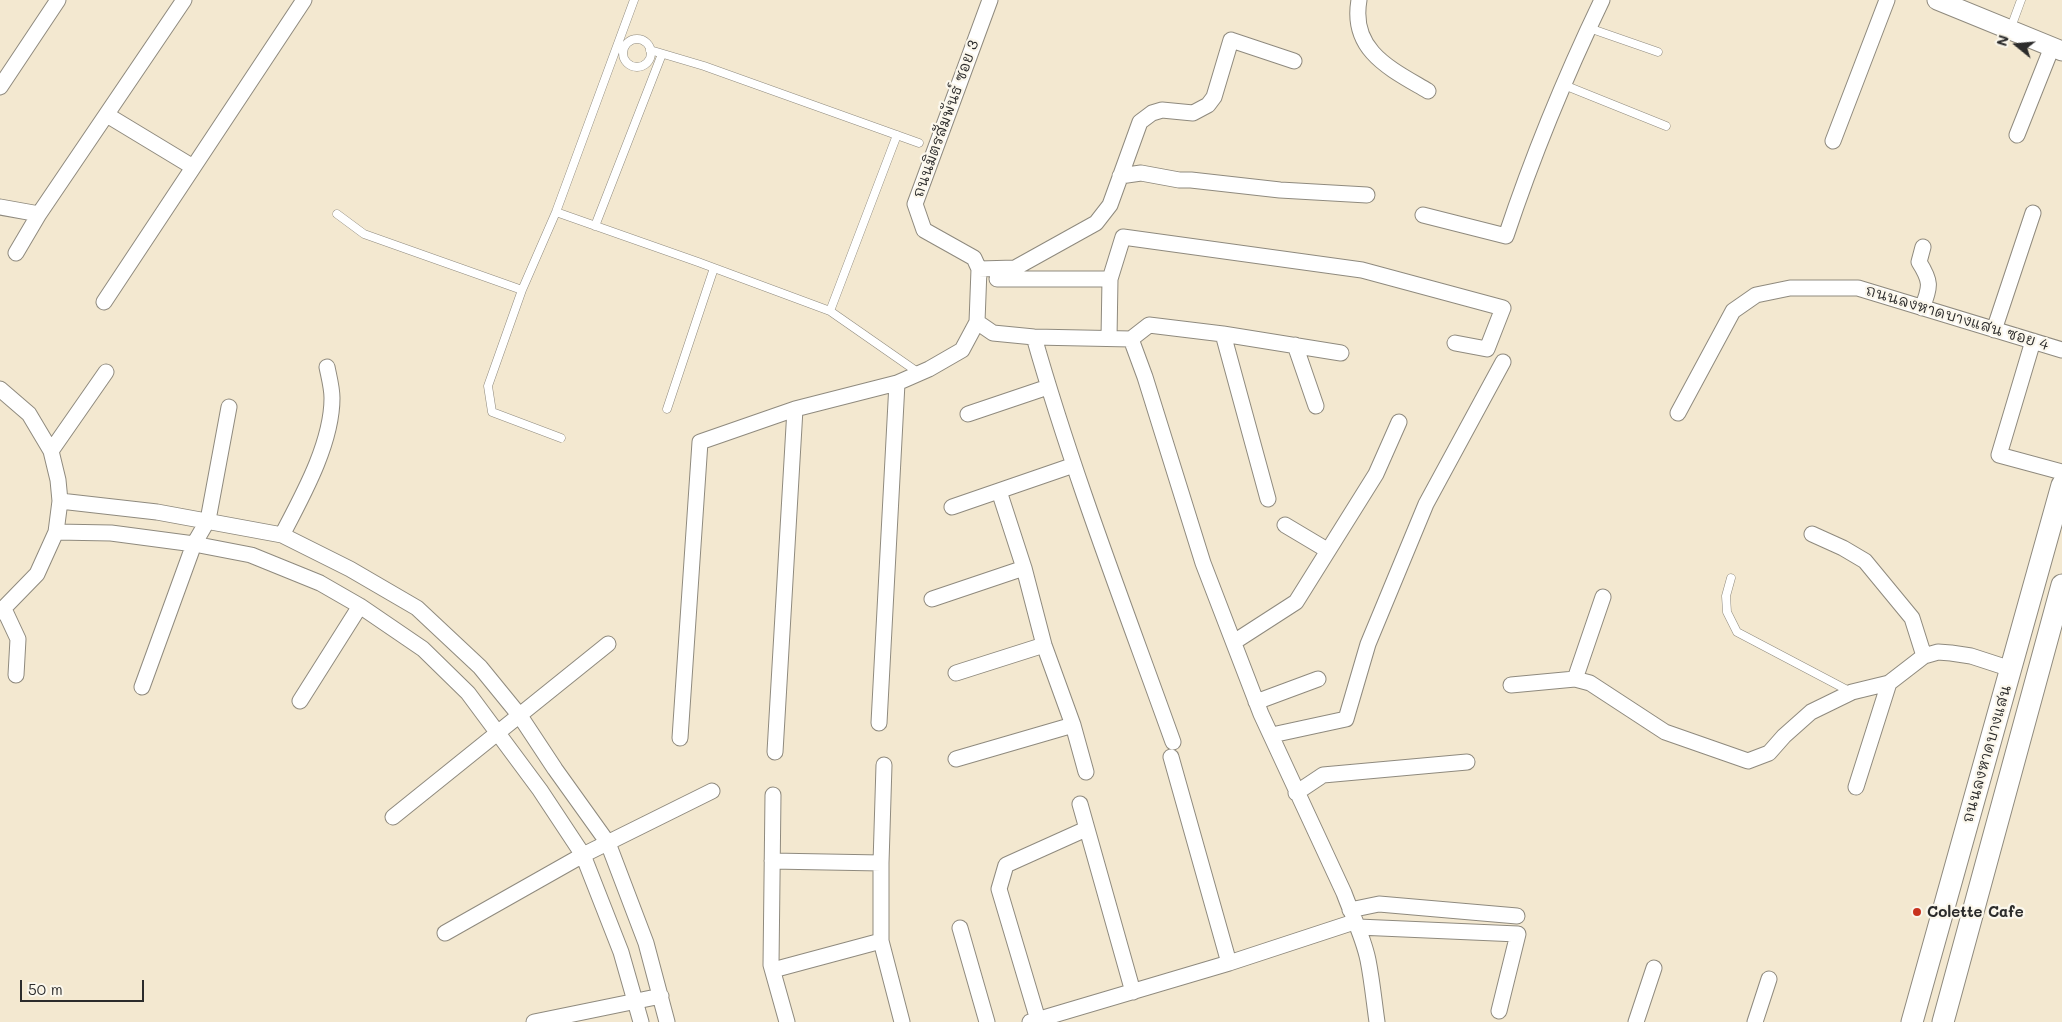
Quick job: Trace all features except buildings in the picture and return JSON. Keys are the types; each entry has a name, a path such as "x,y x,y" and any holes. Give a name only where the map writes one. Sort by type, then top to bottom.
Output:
{"main road":[{"name":"ถนนลงหาดบางแสน","path":"1912,1022 2062,485"},
{"name":"ถนนลงหาดบางแสน","path":"1943,1022 2062,585"}],"street":[{"path":"0,87 58,0"},
{"path":"16,253 39,214 108,115 184,0"},
{"path":"104,302 304,0"},
{"name":"ถนนมิตรสัมพันธ์ ซอย 3","path":"979,274 974,258 924,230 915,204 990,0"},
{"path":"1359,0 1357,14 1360,35 1371,52 1389,67 1428,91"},
{"path":"1423,216 1506,236 1530,164 1602,0"},
{"path":"1834,141 1887,0"},
{"path":"1937,0 2010,30 2059,46 2018,134"},
{"path":"979,274 1015,268 1086,230 1104,214 1110,205 1137,130 1145,117 1162,110 1193,113 1208,105 1214,97 1231,40 1294,61"},
{"path":"108,115 193,168"},
{"path":"1120,176 1141,173 1179,180 1280,190 1367,195"},
{"path":"0,207 39,214"},
{"path":"1994,330 2033,213"},
{"path":"1109,338 1110,278 1123,237 1362,270 1504,308 1487,349 1455,343"},
{"path":"1922,308 1929,290 1928,277 1919,262 1923,247"},
{"path":"979,274 1110,278"},
{"path":"680,738 700,442 794,409 897,383 962,350 977,322 979,274"},
{"name":"ถนนลงหาดบางแสน ซอย 4","path":"1678,413 1733,312 1756,295 1790,288 1858,288 2062,350"},
{"path":"977,322 993,333 1034,337 1131,339 1149,325 1223,334 1341,353"},
{"path":"1223,334 1268,499"},
{"path":"1034,337 1048,387 1074,465 1172,749 1228,963"},
{"path":"1131,339 1146,377 1202,563 1256,702 1344,893 1354,920 1367,959 1377,1022"},
{"path":"2033,341 1999,455 2062,472"},
{"path":"1295,345 1316,406"},
{"path":"1272,734 1346,720 1368,644 1426,504 1503,362"},
{"path":"282,535 312,476 329,424 332,397 327,367"},
{"path":"51,451 106,372"},
{"path":"880,723 897,383"},
{"path":"968,414 1048,387"},
{"path":"0,389 29,414 51,451 58,480 60,501 56,532 37,574 2,610 18,639 16,674"},
{"path":"142,687 194,544 208,520 229,407"},
{"path":"775,752 794,409"},
{"path":"1234,642 1296,602 1376,474 1399,422"},
{"path":"952,507 1074,465"},
{"path":"1000,491 1024,568 1044,645 1073,725 1086,772"},
{"path":"60,501 157,512 282,535 350,569 417,608 480,667 520,716 608,843 646,943 667,1022"},
{"path":"1285,525 1327,550"},
{"path":"56,532 111,533 194,544 251,555 320,583 360,606 423,649 468,692 540,790 583,855 621,952 641,1022"},
{"path":"1812,534 1844,548 1865,561 1912,618 1924,656"},
{"path":"932,599 1024,568"},
{"path":"1575,679 1603,597"},
{"path":"300,701 360,606"},
{"path":"393,817 608,644"},
{"path":"956,672 1044,645"},
{"path":"1511,684 1575,679 1590,684 1665,732 1748,761 1769,753 1784,736 1811,712 1852,692 1889,683 1924,656 1938,652 1951,653 1971,656 2011,669"},
{"path":"1256,702 1318,679"},
{"path":"1856,787 1889,683"},
{"path":"956,759 1073,725"},
{"path":"1296,792 1323,775 1467,762"},
{"path":"884,765 881,941 902,1022"},
{"path":"445,933 583,855 712,790"},
{"path":"773,795 771,965 787,1022"},
{"path":"1080,804 1133,992"},
{"path":"1086,829 1006,866 999,889 1034,1021 1228,963 1354,920 1379,904 1516,916"},
{"path":"772,861 881,863"},
{"path":"1354,920 1518,934 1499,1011"},
{"path":"960,928 987,1022"},
{"path":"773,970 881,941"},
{"path":"1636,1022 1654,968"},
{"path":"1755,1022 1769,979"},
{"path":"534,1022 661,996"}],"lane":[{"path":"561,438 492,412 488,386 522,290 556,212 634,0"},
{"path":"2010,30 2021,0"},
{"path":"625,25 633,39"},
{"path":"1589,28 1658,52"},
{"path":"633,39 646,42 650,50 649,59 642,65 634,66 624,58 623,48 633,39"},
{"path":"650,50 704,66 920,143"},
{"path":"595,226 662,54"},
{"path":"611,64 627,62"},
{"path":"1564,85 1666,126"},
{"path":"830,312 897,135"},
{"path":"556,212 714,268 830,312 919,373"},
{"path":"338,214 364,234 522,290"},
{"path":"667,409 714,268"},
{"path":"1731,578 1726,596 1727,612 1738,632 1852,692"}],"place":[{"name":"Colette Cafe","path":"1917,912"}]}
